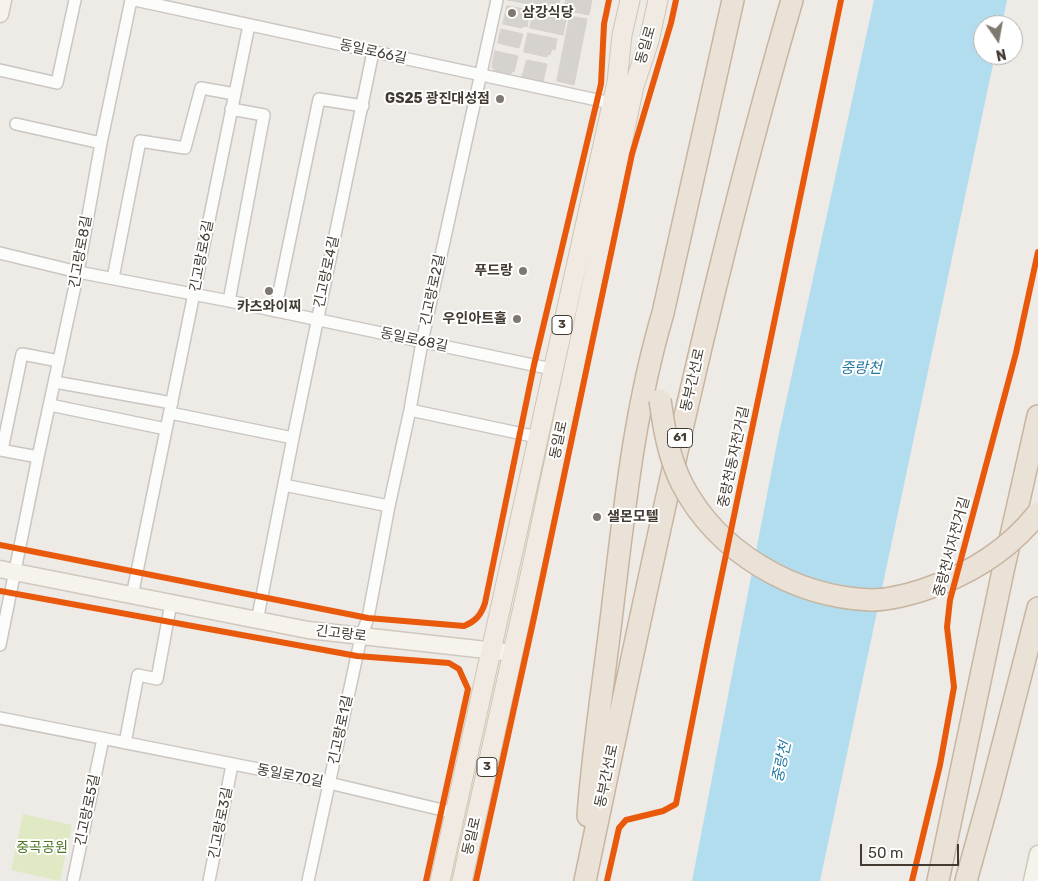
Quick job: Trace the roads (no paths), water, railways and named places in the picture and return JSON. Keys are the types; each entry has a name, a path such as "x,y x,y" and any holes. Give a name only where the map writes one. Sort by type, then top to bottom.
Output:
{"highway":[{"path":"584,881 591,773 603,691 630,464 650,357 662,313 733,0"},
{"name":"동부간선로","path":"584,881 716,282 758,117 792,0"},
{"path":"662,313 660,400 664,431 675,468 682,484 704,518 732,546 750,560 769,571 806,588 828,594 873,600 895,597 954,579 988,560 1018,535 1038,513"},
{"path":"938,881 1003,571 1038,416"},
{"path":"966,881 1038,608"}],"main road":[{"path":"0,14 3,0"},
{"name":"동일로","path":"440,881 616,82 622,35 630,0"},
{"name":"동일로","path":"462,881 530,576 634,86 658,0"},
{"path":"514,539 520,561 517,580 524,581 530,576"},
{"name":"긴고랑로","path":"7,571 257,621 362,637 491,650 513,654"},
{"path":"1032,881 1038,854"}],"street":[{"path":"0,70 57,83 75,0"},
{"name":"긴고랑로8길","path":"0,645 7,571 38,457 55,382 78,272 101,143 131,0"},
{"name":"동일로66길","path":"136,0 611,103"},
{"name":"긴고랑로2길","path":"362,637 368,618 422,342 497,0"},
{"name":"긴고랑로6길","path":"132,596 195,294 230,110 249,25"},
{"name":"긴고랑로4길","path":"257,621 373,52"},
{"path":"113,278 140,140 185,148 201,88 235,94"},
{"path":"275,311 318,100 363,106"},
{"path":"229,301 264,115 230,110"},
{"path":"16,124 101,143"},
{"name":"동일로68길","path":"0,253 78,272 195,294 552,369"},
{"path":"38,457 1,450 22,354 59,361"},
{"path":"55,382 293,438"},
{"path":"50,405 166,429"},
{"name":"동일로","path":"410,410 537,437"},
{"path":"284,485 389,506"},
{"path":"125,743 138,675 157,679 171,603"},
{"name":"긴고랑로1길","path":"308,881 362,637"},
{"name":"동일로70길","path":"0,718 329,783 455,813"},
{"name":"긴고랑로5길","path":"73,881 103,739"},
{"name":"긴고랑로3길","path":"209,881 232,765"}],"water":[{"name":"중랑천","path":"874,0 1007,0 1004,15 973,15 973,65 993,65 820,881 692,881 778,438"}],"place":[{"name":"삼강식당","path":"512,13"},
{"name":"GS25 광진대성점","path":"500,99"},
{"name":"푸드랑","path":"523,271"},
{"name":"카츠와이찌","path":"269,291"},
{"name":"우인아트홀","path":"517,319"},
{"name":"샐몬모텔","path":"597,517"}],"park label":[{"name":"중곡공원","path":"42,848"}]}
